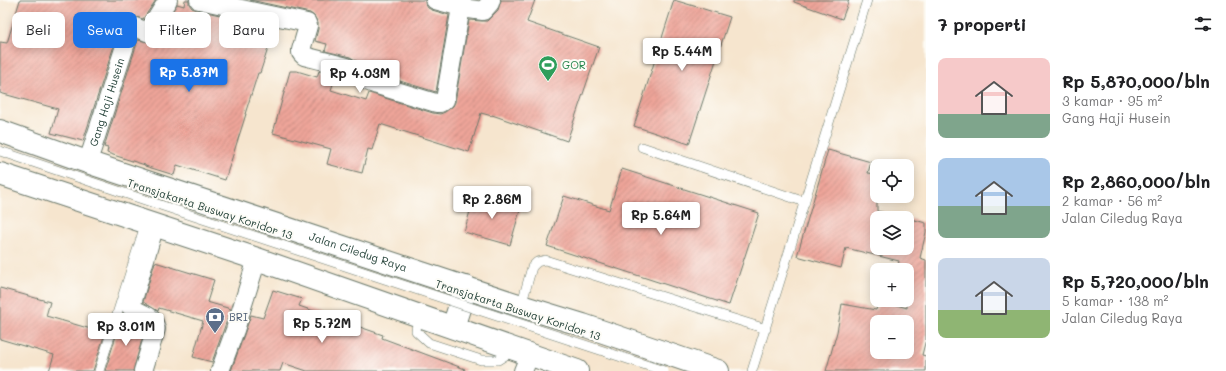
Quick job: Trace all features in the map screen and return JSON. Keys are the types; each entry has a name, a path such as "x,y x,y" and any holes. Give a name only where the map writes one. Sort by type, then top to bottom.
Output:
{"main road":[{"name":"Jalan Ciledug Raya","path":"0,132 718,371"},
{"path":"77,200 87,162"},
{"path":"0,174 257,259 418,315 450,338 530,361 577,371"},
{"path":"450,338 466,288"}],"street":[{"name":"Gang Haji Husein","path":"87,162 131,26 147,32 168,0"},
{"path":"199,0 307,23 308,26 300,50 304,56 347,67 376,86 436,103 440,103 445,100 461,7"},
{"path":"436,0 483,11 490,3 490,0"},
{"path":"143,371 156,329 151,318 131,307 151,224"},
{"path":"220,371 235,330 257,259"}],"lane":[{"path":"752,371 867,0"},
{"path":"642,147 805,202"},
{"name":"Transjakarta Busway Koridor 13","path":"0,151 159,205 664,371"},
{"path":"99,371 151,224"},
{"path":"521,306 532,267 537,262 545,260 766,329"}],"building":[{"path":"20,0 156,0 148,12 145,12 143,19 137,17 137,12 73,12 73,48 113,48 83,141 51,133 58,109 0,93 0,42 7,43 12,26 12,48 65,48 65,12 16,12"},
{"path":"185,0 189,0 189,4 192,8 206,12 172,12 177,4 184,6"},
{"path":"250,0 425,0 428,8 449,15 436,92 380,75 375,73 376,69 363,65 350,57 325,51 327,44 315,41 318,23 314,16 310,13"},
{"path":"501,0 535,0 527,22 599,47 567,141 492,115 481,113 469,152 380,124 372,150 368,149 362,173 327,164 331,149 273,133 290,71 297,71 317,77 319,71 336,75 331,90 366,101 369,93 433,113 440,114 445,112 453,106 455,102 469,20 487,21 498,10"},
{"path":"674,0 730,17 689,144 634,126"},
{"path":"794,0 849,0 842,19 794,2"},
{"path":"211,13 219,15 219,48 268,48 260,73 258,73 225,180 177,165 174,175 107,153 108,148 104,147 135,48 137,48 138,40 145,41 145,48 211,48"},
{"path":"828,150 870,162 868,173 870,173 870,203 877,203 877,211 870,211 870,254 846,248 841,268 797,256"},
{"path":"622,169 759,213 729,305 547,246 564,196 609,210"},
{"path":"475,194 521,207 510,245 464,232"},
{"path":"914,220 926,223 926,232 920,258 926,260 926,339 922,355 926,356 926,371 826,371 837,332 842,304 876,310 877,307 914,307 914,263 899,263 899,261 875,255 914,255"},
{"path":"155,262 214,280 207,302 231,309 212,362 193,357 203,321 159,308 158,311 143,302"},
{"path":"0,288 50,302 46,316 105,333 93,371 49,371 54,355 0,339"},
{"path":"273,290 302,299 299,306 383,335 382,338 465,369 464,371 307,371 283,363 280,371 231,371 251,315 263,318"},
{"path":"124,319 139,323 145,329 133,371 105,371 116,336 118,337"}],"place":[{"name":"GOR","path":"548,82"},
{"name":"BRI","path":"215,334"}]}
